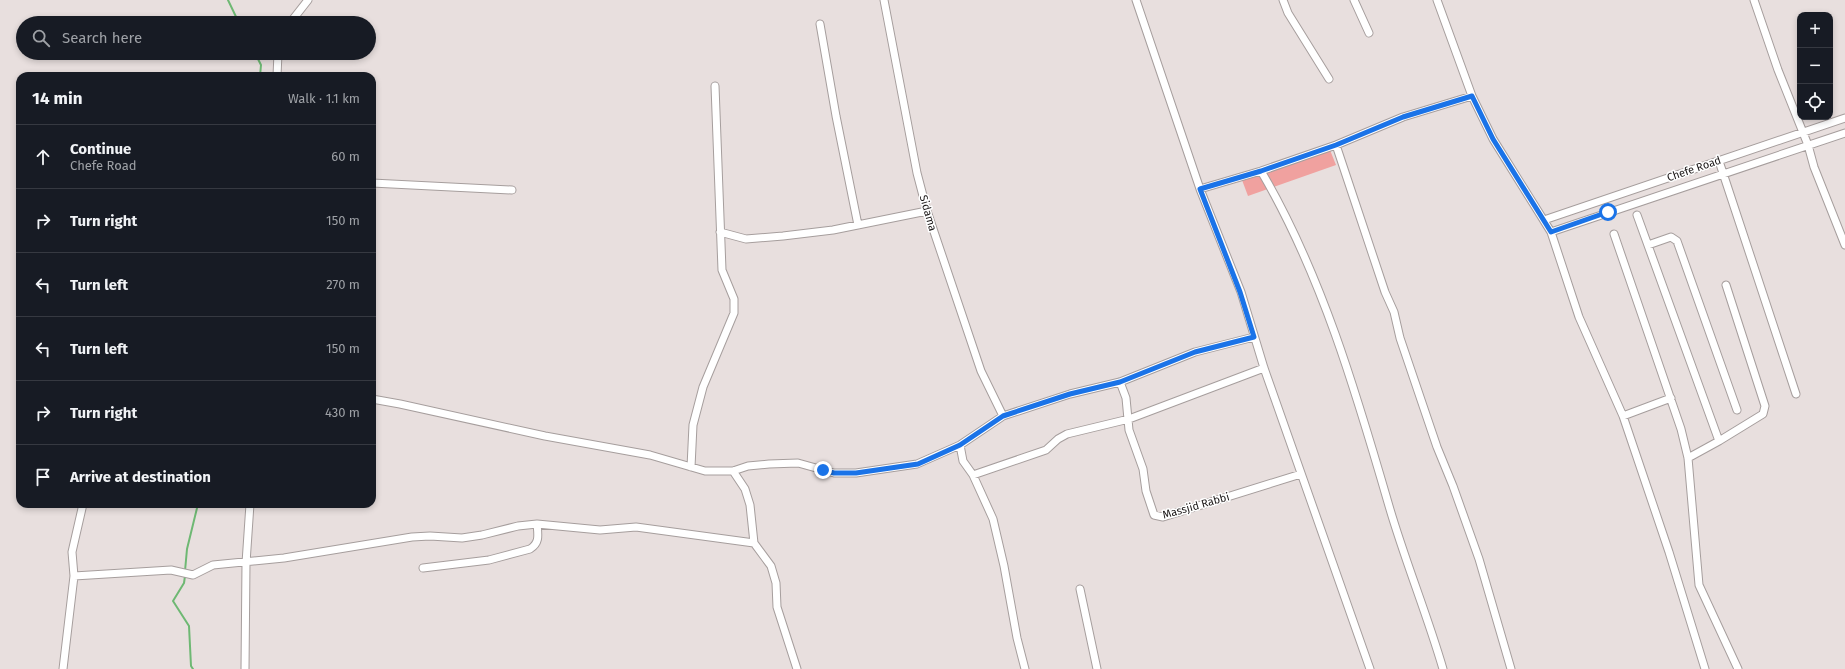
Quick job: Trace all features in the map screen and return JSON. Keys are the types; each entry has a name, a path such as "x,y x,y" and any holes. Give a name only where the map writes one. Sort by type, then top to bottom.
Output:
{"street":[{"path":"295,16 308,0"},
{"name":"Sidama","path":"884,0 918,173 927,211 981,371 1003,416"},
{"path":"1136,0 1200,189 1240,292 1264,368 1370,669"},
{"path":"1283,0 1288,13 1330,79"},
{"path":"1354,0 1369,33"},
{"path":"1437,0 1472,96 1493,139 1551,232 1579,317 1623,416 1669,552 1705,669"},
{"path":"1754,0 1778,70 1808,145 1814,167 1845,245"},
{"path":"820,24 836,116 858,225"},
{"path":"277,72 278,60"},
{"path":"691,467 693,425 703,387 734,312 734,299 722,270 715,86"},
{"path":"1200,189 1261,171 1336,145 1403,117 1472,96"},
{"name":"Chefe Road","path":"1544,220 1845,118"},
{"name":"Chefe Road","path":"1551,232 1845,133"},
{"path":"1336,145 1385,292 1394,312 1400,338 1437,447 1453,486 1479,559 1511,669"},
{"path":"1719,161 1796,394"},
{"path":"1261,171 1279,202 1315,283 1358,397 1389,506 1432,631 1443,669"},
{"path":"376,183 512,190"},
{"path":"720,232 746,238 826,231 927,211"},
{"path":"1638,215 1720,441"},
{"path":"1614,234 1671,398 1688,458 1699,585 1738,669"},
{"path":"1648,245 1671,237 1677,240 1737,410"},
{"path":"1688,458 1720,441 1763,414 1765,406 1726,284"},
{"path":"376,400 545,436 650,455 705,470 733,471 755,465 798,463 834,473 856,473 918,464 960,445 1003,416 1070,394 1120,382 1195,352 1254,337"},
{"path":"973,475 1046,450 1058,439 1067,434 1128,419 1264,368"},
{"name":"Massjid Rabbi","path":"1120,382 1126,398 1129,430 1143,469 1146,491 1154,515 1157,517 1163,517 1301,474"},
{"path":"1623,416 1671,398"},
{"path":"960,445 963,461 973,475 993,519 1004,566 1017,638 1025,669"},
{"path":"733,471 745,489 750,505 754,543 771,566 776,584 777,607 797,669"},
{"path":"63,669 74,576 72,552 82,508"},
{"path":"245,669 246,563 250,508"},
{"path":"74,576 171,570 193,575 213,565 246,563 412,537 430,536 462,538 482,535 518,526 538,524 600,530 636,528 754,543"},
{"path":"423,568 489,560 530,549 536,546 538,539 538,524"},
{"path":"1080,589 1097,669"}],"shaded area":[{"path":"1330,150 1336,165 1248,196 1242,180"}],"waterway":[{"path":"228,0 236,16"},
{"path":"258,60 261,65 260,72"},
{"path":"185,571 187,549 197,508"},
{"path":"185,576 184,583 173,601 189,626 191,666 193,669"}],"route":[{"path":"823,470 834,473 856,473 918,464 960,445 1003,416 1070,394 1120,382 1195,352 1254,337 1246,308 1200,189 1261,171 1336,145 1403,117 1472,96 1493,139 1551,232 1608,212"}]}
